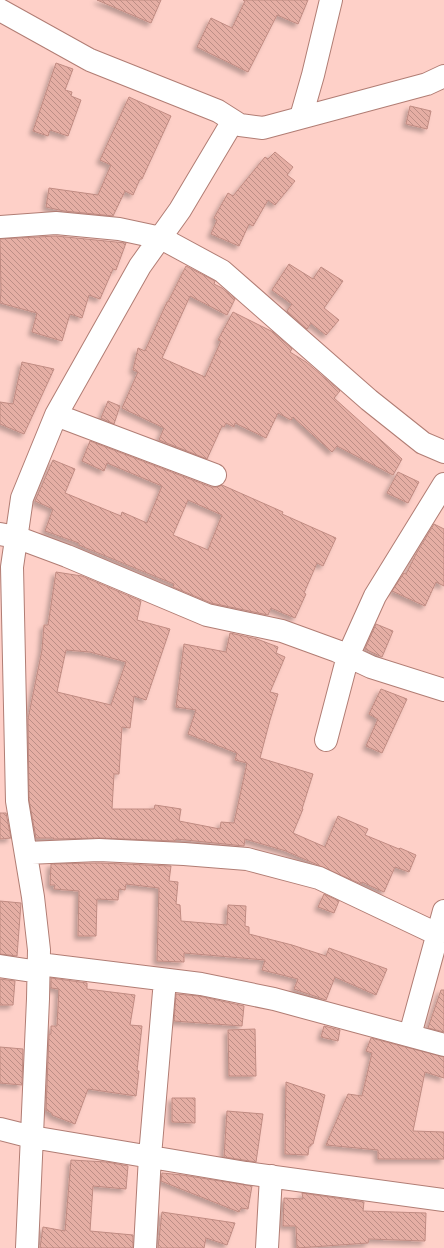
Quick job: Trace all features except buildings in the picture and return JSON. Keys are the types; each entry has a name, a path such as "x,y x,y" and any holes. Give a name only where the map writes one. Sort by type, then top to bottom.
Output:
{"street":[{"path":"301,117 313,76 331,0"},
{"path":"0,10 90,60 218,111 240,125 263,128 427,84 444,76"},
{"path":"27,1248 39,950 33,897 17,802 12,567 8,535 56,415 140,266 180,210 233,121"},
{"path":"0,227 56,223 119,229 161,238 222,271 369,400 424,443 444,452"},
{"path":"56,415 215,476"},
{"path":"326,740 348,656 375,596 444,484"},
{"path":"8,535 68,556 206,615 282,631 337,651 371,667 444,690"},
{"path":"26,853 99,850 247,859 319,878 438,934"},
{"path":"410,1035 444,911"},
{"path":"0,966 39,968 201,984 274,999 444,1045"},
{"path":"145,1248 150,1156 165,980"},
{"path":"0,1129 32,1137 271,1176 444,1200"},
{"path":"267,1248 271,1176"}]}
